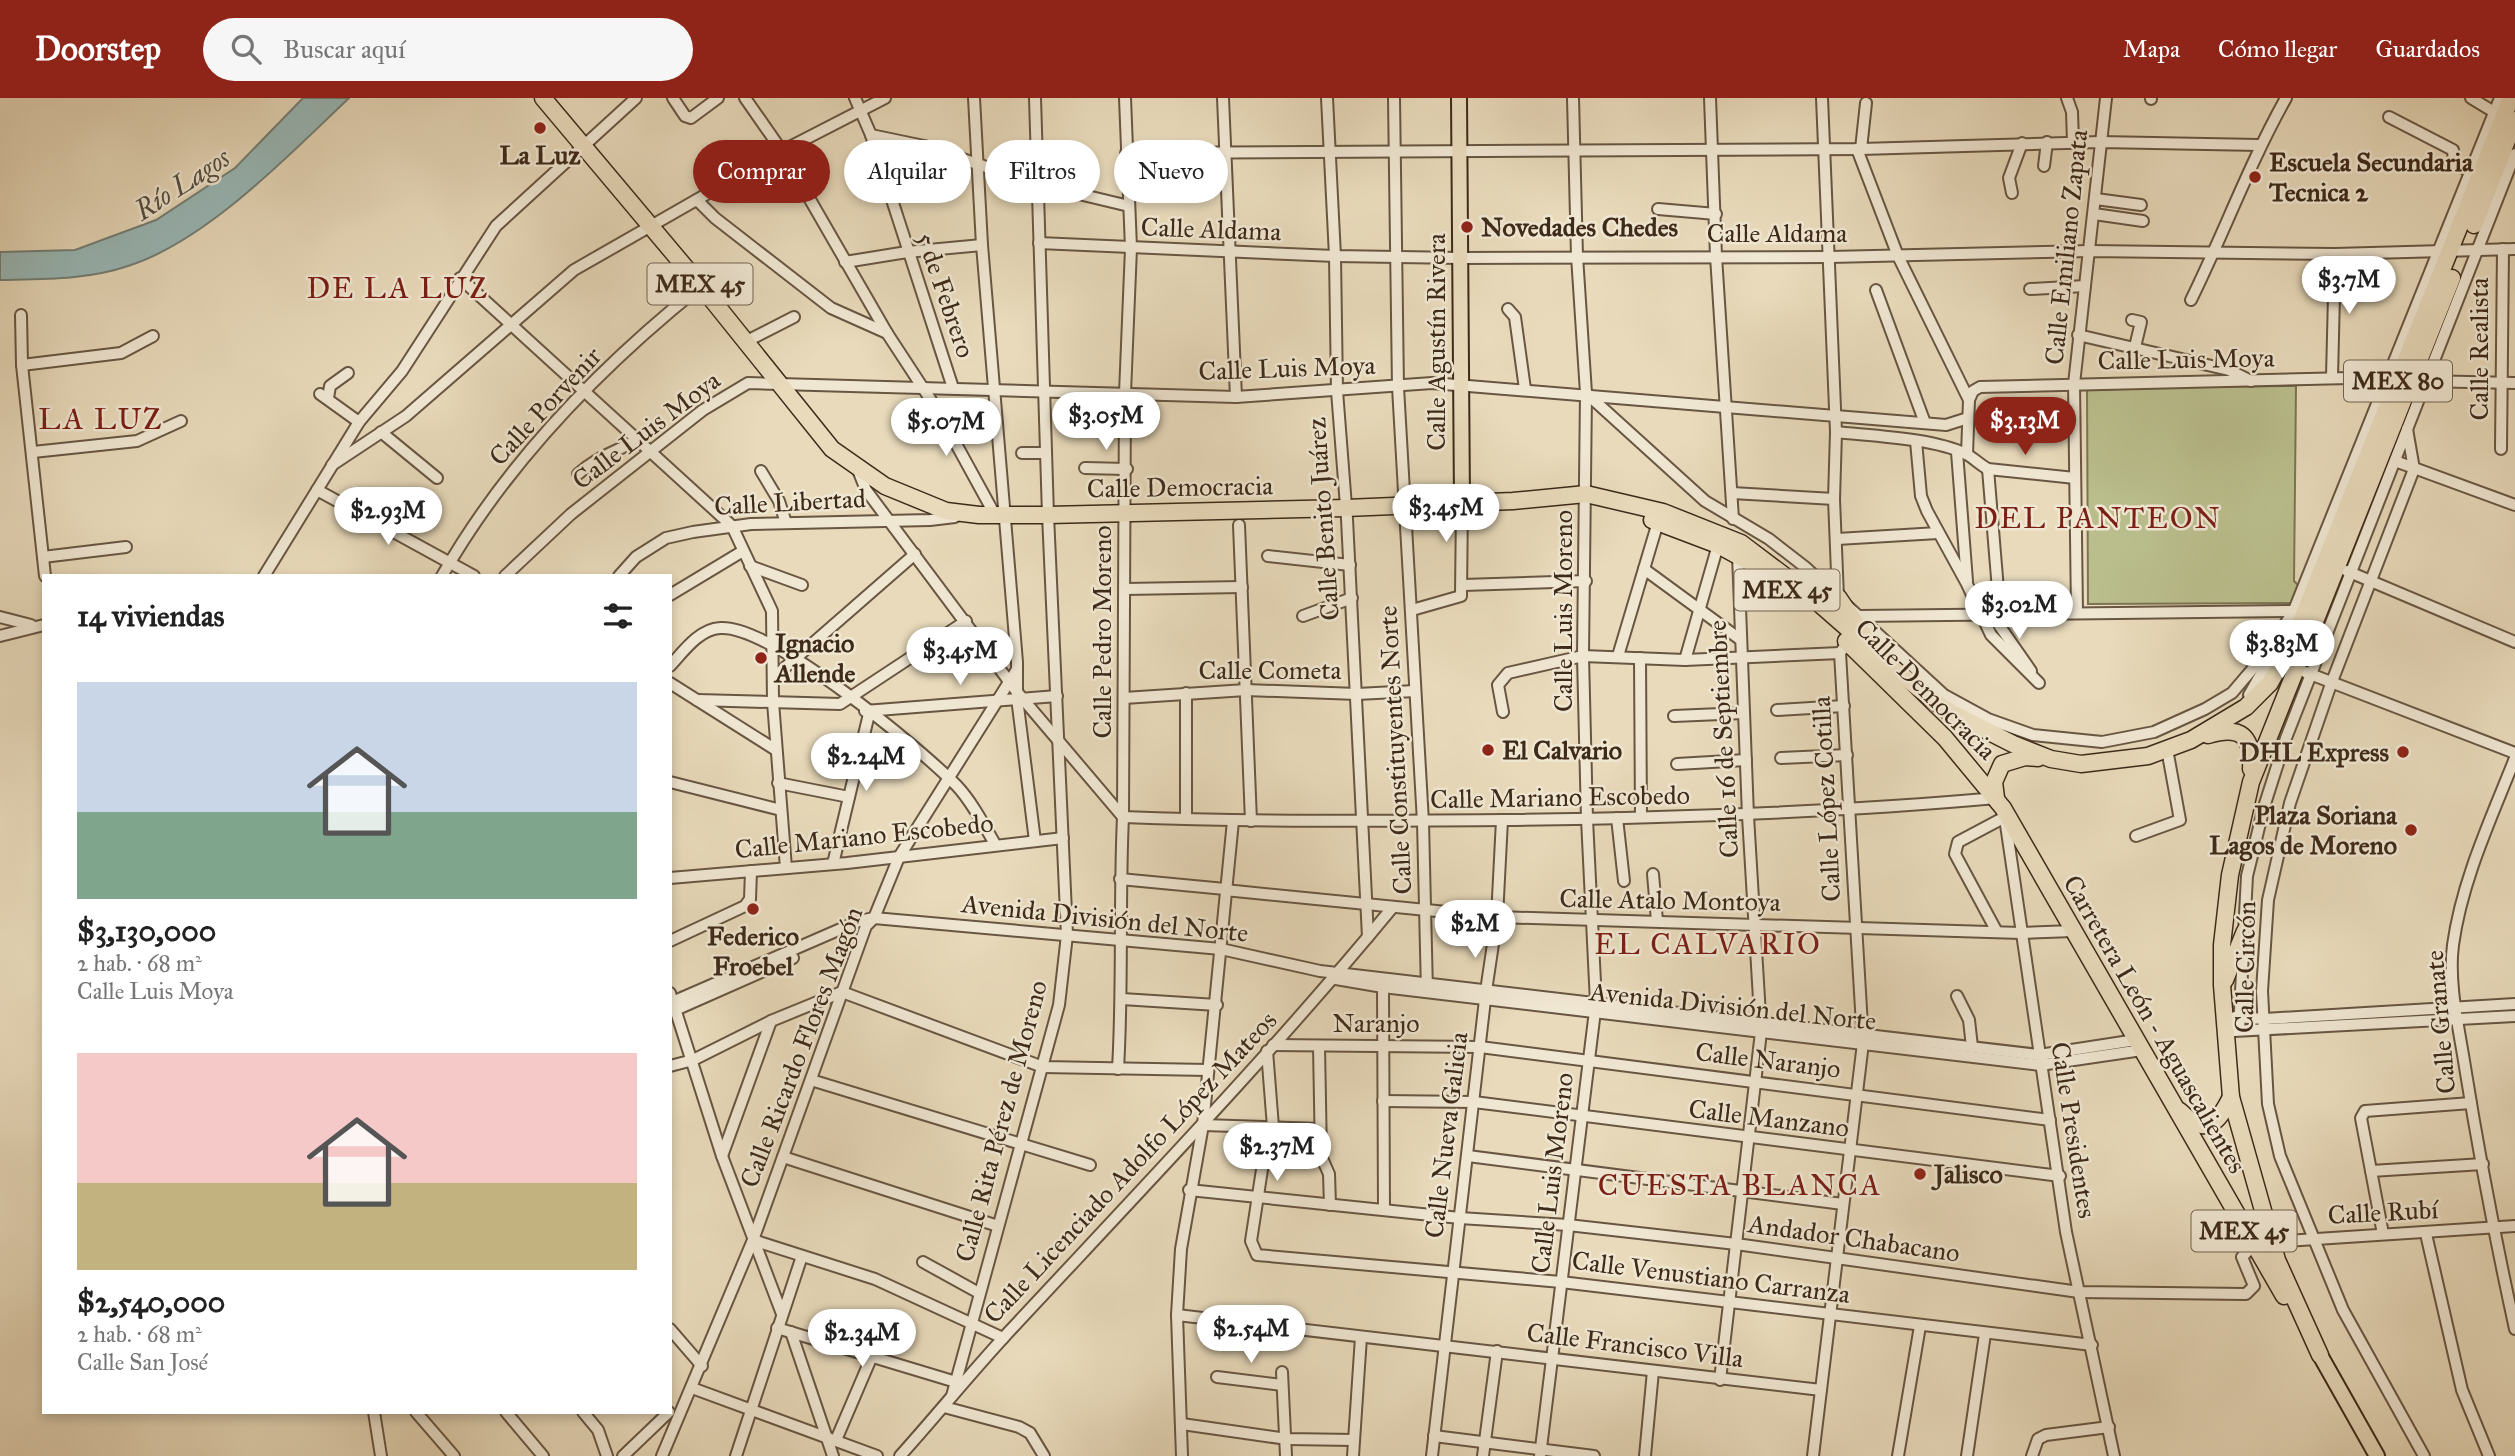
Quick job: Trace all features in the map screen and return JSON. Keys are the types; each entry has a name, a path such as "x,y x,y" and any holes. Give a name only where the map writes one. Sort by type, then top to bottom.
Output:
{"highway":[{"name":"MEX 45","path":"543,98 701,286 832,449 858,470"},
{"name":"MEX 80","path":"2251,782 2294,639 2458,251 2507,117 2511,98"},
{"name":"MEX 80","path":"2192,740 2246,707 2270,684 2285,665 2344,570 2406,379"},
{"name":"Calle Democracia","path":"858,470 920,502 946,511 979,515 1346,508 1586,499 1663,512 1719,532 1767,561 1894,669"},
{"name":"Calle Democracia","path":"1586,499 1718,545 1766,572 1844,648 1945,738 2001,808"},
{"path":"1838,597 1878,656"},
{"path":"1827,611 1844,648 1894,669"},
{"name":"MEX 45","path":"1894,669 1946,710 1968,723 2051,759 2081,764 2117,761 2148,756 2226,730 2244,736 2252,751 2251,782 2230,874 2222,945 2222,985 2229,1026 2231,1097"},
{"path":"2001,808 1994,782 2002,764 2025,757 2051,759"},
{"name":"Carretera León - Aguascalientes","path":"2001,808 2174,1104 2253,1246 2320,1355"},
{"path":"2222,985 2245,931"},
{"path":"2174,1104 2190,1121 2200,1125 2212,1124 2220,1118 2231,1097"},
{"path":"2231,1097 2272,1242 2320,1355"}],"main road":[{"name":"Calle Agustín Rivera","path":"1459,98 1462,502"},
{"name":"Carretera León - Aguascalientes","path":"2320,1355 2377,1456"}],"street":[{"path":"265,574 356,427 402,371 496,226 636,98"},
{"path":"673,98 685,116 691,118 718,98"},
{"path":"745,98 774,140"},
{"name":"5 de Febrero","path":"855,98 871,135 953,388"},
{"path":"803,140 886,98"},
{"path":"974,98 982,246 995,389 1001,515 1017,693 1035,841"},
{"name":"Calle Rita Pérez de Moreno","path":"1035,98 1036,140"},
{"name":"Calle Pedro Moreno","path":"1125,98 1126,140"},
{"path":"1223,98 1224,140"},
{"name":"Calle Benito Juárez","path":"1327,98 1335,256 1337,391 1352,598 1368,937"},
{"name":"Calle Constituyentes Norte","path":"1394,98 1394,256 1398,387 1423,822 1427,987"},
{"name":"Calle Luis Moreno","path":"1540,1452 1595,1008 1583,656 1586,581 1586,393 1577,256 1573,98"},
{"path":"1822,98 1836,432 1834,499 1838,597"},
{"path":"2067,98 2072,111 2073,142"},
{"name":"Calle Emiliano Zapata","path":"2077,611 2074,384 2106,98"},
{"path":"2190,300 2215,253 2225,220 2259,145 2286,98"},
{"path":"2472,98 2507,117"},
{"path":"2500,98 2507,117"},
{"path":"1713,99 1716,256 1728,406 1733,519"},
{"path":"1866,103 1859,149 1898,256 1969,400 1962,453 1967,584"},
{"path":"2389,117 2453,150 2454,163 2471,172"},
{"path":"2458,251 2471,172 2507,117"},
{"path":"871,135 895,140"},
{"path":"1228,154 1460,150 1859,149 2047,142 2259,145"},
{"path":"2044,166 2047,142"},
{"path":"2012,193 2009,178 2022,143"},
{"name":"MEX 80","path":"2344,570 2395,461 2406,429 2406,379 2458,251 2515,154"},
{"path":"971,160 985,165"},
{"path":"1100,199 1129,206"},
{"path":"2096,199 2141,205"},
{"path":"332,465 406,416 574,270 693,202"},
{"path":"700,203 715,218 831,308 887,333"},
{"path":"812,203 887,333 1001,515"},
{"name":"Calle Rita Pérez de Moreno","path":"952,1396 1059,1004 1067,935 1048,515 1038,203"},
{"name":"Calle Pedro Moreno","path":"1118,1069 1123,939 1120,879 1124,817 1127,468 1125,393 1131,248 1129,203"},
{"path":"1226,203 1236,397"},
{"path":"1658,209 1716,214"},
{"path":"2094,214 2143,221"},
{"name":"Calle Aldama","path":"1039,243 1335,256 1461,258 1830,257 2090,251 2334,254 2509,249"},
{"path":"845,262 907,252 982,246"},
{"name":"Calle Realista","path":"2501,449 2501,383 2509,249"},
{"path":"2332,377 2334,254"},
{"path":"460,278 732,526 772,611 773,702 786,868"},
{"name":"Calle Porvenir","path":"443,574 520,460 584,390 701,286"},
{"path":"2030,289 2085,286"},
{"path":"1877,290 1925,423"},
{"path":"1507,309 1516,317 1525,389"},
{"path":"21,315 22,365 45,574"},
{"path":"745,342 794,317"},
{"path":"2132,320 2142,324 2135,347"},
{"path":"2078,335 2229,370 2254,382"},
{"path":"22,365 121,353 153,336"},
{"path":"348,373 330,386 324,396 368,440"},
{"name":"Calle Luis Moya","path":"1969,400 1973,391 1980,387 2074,384 2254,382 2332,377 2515,383"},
{"path":"2285,665 2294,611 2406,379"},
{"name":"Calle Luis Moya","path":"507,574 571,514 703,410 748,383 1236,397 1432,383 1586,393 1946,425 1968,418"},
{"path":"1586,393 1705,501 1769,539 1838,597 1944,695 1988,719 2033,735 2078,741 2102,741 2154,732 2285,665"},
{"path":"33,452 137,441 181,421"},
{"path":"2406,429 2413,469"},
{"path":"381,432 437,478"},
{"path":"1836,432 1916,442 1962,453 1988,469 2074,478"},
{"path":"578,474 596,458 619,450 638,439"},
{"path":"1916,442 1921,496 1967,584 1990,614"},
{"path":"1022,453 1046,453"},
{"path":"2395,461 2515,505"},
{"path":"1085,468 1127,468"},
{"path":"1988,469 1991,635 2040,686"},
{"name":"Calle Circón","path":"2413,469 2331,684 2290,803 2272,872 2262,990 2268,1104 2280,1156 2343,1310 2424,1456"},
{"path":"858,470 866,491 966,621 1017,693 1124,817"},
{"path":"761,471 779,501 786,523"},
{"path":"317,490 471,574"},
{"path":"1732,494 1834,499"},
{"name":"Calle Agustín Rivera","path":"1462,502 1463,586"},
{"name":"Calle Libertad","path":"621,574 636,557 666,538 732,526 979,515"},
{"path":"1618,656 1658,522"},
{"path":"1239,525 1251,821"},
{"path":"1837,539 1938,533"},
{"path":"1685,660 1718,545"},
{"path":"43,556 126,547"},
{"path":"672,594 743,551"},
{"path":"773,678 794,656 915,554"},
{"name":"Calle 16 de Septiembre","path":"1720,1380 1760,1027 1748,816 1738,555"},
{"path":"1268,556 1350,565"},
{"path":"750,566 802,585"},
{"path":"1644,569 1741,640"},
{"path":"2344,570 2515,642"},
{"path":"1412,610 1461,596 1463,586 1586,581"},
{"path":"1125,589 1242,587"},
{"path":"1303,616 1352,598"},
{"path":"1859,616 2077,611 2294,611"},
{"path":"0,617 39,626"},
{"path":"697,700 840,704 966,621"},
{"path":"0,636 39,626"},
{"path":"672,664 701,635 716,628 731,628 794,656 959,788 995,844"},
{"path":"1503,712 1498,685 1508,673 1583,656 1685,660 1844,648"},
{"name":"Calle López Cotilla","path":"1813,1456 1863,1039 1843,706 1844,648"},
{"path":"1640,658 1641,817"},
{"path":"2285,665 2515,755"},
{"name":"MEX 80","path":"2229,1026 2240,1017 2247,876 2264,807 2286,738 2285,665"},
{"path":"672,684 776,750"},
{"name":"Calle Cometa","path":"1124,698 1246,690 1357,694 1415,691"},
{"path":"1186,692 1186,819"},
{"path":"867,712 1000,699 1017,693 1057,696"},
{"name":"Calle Ricardo Flores Magón","path":"662,1456 753,1240 842,992 899,857 1000,699"},
{"path":"1777,710 1843,706"},
{"path":"833,864 867,712"},
{"path":"1674,716 1744,713"},
{"path":"2136,836 2180,820 2167,749"},
{"path":"1781,758 1847,755"},
{"name":"Calle Granate","path":"2515,755 2461,898 2453,948 2456,1009 2471,1103 2492,1228 2515,1329"},
{"path":"1677,764 1746,760"},
{"path":"672,783 781,810"},
{"path":"778,783 849,797"},
{"path":"1997,932 1955,854 1958,842 2001,808"},
{"name":"Calle Mariano Escobedo","path":"1124,817 1233,821 1423,822 2001,808"},
{"name":"Calle Presidentes","path":"2001,808 2060,1176 2066,1232 2114,1456"},
{"path":"1617,818 1624,881"},
{"name":"Calle Nueva Galicia","path":"1432,1456 1497,917 1502,820"},
{"path":"1182,1456 1177,1315 1181,1249 1189,1190 1203,1125 1217,1005 1233,821"},
{"name":"Calle Mariano Escobedo","path":"672,878 833,864 1063,838"},
{"path":"672,940 745,906 750,899 751,871"},
{"path":"1653,874 1657,921"},
{"name":"Calle Atalo Montoya","path":"1120,879 1497,917 1591,922 1657,921 2021,933 2073,931"},
{"name":"Calle Licenciado Adolfo López Mateos","path":"900,1456 1003,1338 1203,1125 1337,976 1392,908"},
{"name":"Avenida División del Norte","path":"673,1004 874,921 1221,949 1383,987 1427,987"},
{"name":"Avenida División del Norte","path":"1337,976 2040,1060 2139,1045"},
{"path":"1383,987 1384,1210"},
{"path":"672,1065 693,1060 771,1021 842,992 1042,1067 1208,1070"},
{"path":"1957,996 1969,1020 1972,1047"},
{"path":"1122,999 1217,1005"},
{"path":"673,1004 722,1156 782,1314"},
{"path":"2229,1026 2515,1004"},
{"path":"2229,1026 2240,1017 2265,1024 2458,1021 2515,1017"},
{"path":"722,1156 771,1021"},
{"name":"Avenida División del Norte","path":"1863,1039 1972,1047 2040,1060"},
{"name":"Naranjo","path":"1270,1048 1382,1045 1480,1047"},
{"path":"1319,1046 1321,1156 1329,1174 1330,1205"},
{"name":"Calle Naranjo","path":"1480,1047 2050,1120"},
{"path":"1270,1048 1273,1127"},
{"path":"811,1080 1090,1166"},
{"name":"Calle Manzano","path":"1383,1101 1474,1102 1748,1139 2060,1176"},
{"path":"2383,1234 2361,1118 2365,1111 2471,1103"},
{"path":"1203,1125 1320,1129"},
{"path":"1468,1156 1843,1204"},
{"path":"783,1157 998,1226"},
{"path":"1259,1199 1263,1163"},
{"path":"2371,1171 2483,1164"},
{"name":"Andador Chabacano","path":"1189,1190 1460,1218 1568,1225 1736,1244 2079,1292 2246,1294 2254,1286 2242,1257 2253,1246"},
{"name":"Calle Venustiano Carranza","path":"1259,1199 1251,1241 1257,1255 1561,1282 2092,1345"},
{"name":"Calle Rubí","path":"2253,1246 2272,1242 2383,1234 2426,1234 2515,1226"},
{"path":"2426,1234 2462,1390 2489,1456"},
{"path":"753,1240 875,1279 1003,1338"},
{"path":"736,1456 803,1256"},
{"path":"923,1262 979,1293"},
{"name":"Calle Francisco Villa","path":"1177,1315 1821,1390"},
{"path":"1898,1456 1920,1326"},
{"path":"777,1328 956,1382"},
{"path":"672,1331 702,1366"},
{"path":"792,1332 832,1439 833,1456"},
{"path":"1967,1456 1985,1334"},
{"path":"1353,1456 1362,1337"},
{"path":"1483,1456 1497,1351"},
{"path":"832,1439 872,1356"},
{"path":"1645,1456 1653,1371"},
{"path":"1282,1372 1286,1456"},
{"path":"1217,1377 1282,1385"},
{"path":"672,1408 689,1392 751,1409 877,1456"},
{"path":"944,1407 1020,1427 1030,1433 1044,1456"},
{"path":"374,1414 381,1456"},
{"path":"418,1414 454,1456"},
{"path":"508,1414 543,1456"},
{"path":"585,1414 598,1430 607,1456"},
{"path":"623,1456 665,1414"},
{"path":"1182,1424 1287,1439 1354,1440"},
{"path":"2032,1456 2038,1439 2046,1435 2109,1427"},
{"path":"1434,1436 1485,1440 1540,1452 1594,1456"}],"green space":[{"path":"2296,386 2294,581 2299,586 2291,603 2088,604 2087,388"}],"water":[{"path":"303,98 349,98 246,194 188,237 158,254 112,271 65,278 0,280 0,252 75,250 156,220 235,168"}],"place":[{"name":"La Luz","path":"540,128"},
{"name":"Escuela Secundaria Tecnica 2","path":"2255,177"},
{"name":"Novedades Chedes","path":"1467,227"},
{"name":"Ignacio Allende","path":"761,658"},
{"name":"El Calvario","path":"1488,750"},
{"name":"DHL Express","path":"2403,752"},
{"name":"Plaza Soriana Lagos de Moreno","path":"2411,830"},
{"name":"Federico Froebel","path":"753,909"},
{"name":"Jalisco","path":"1920,1174"}],"district":[{"name":"DE LA LUZ","path":"398,288"},
{"name":"LA LUZ","path":"101,419"},
{"name":"DEL PANTEON","path":"2098,518"},
{"name":"EL CALVARIO","path":"1708,944"},
{"name":"CUESTA BLANCA","path":"1740,1185"}],"water label":[{"name":"Río Lagos","path":"182,184"}]}
